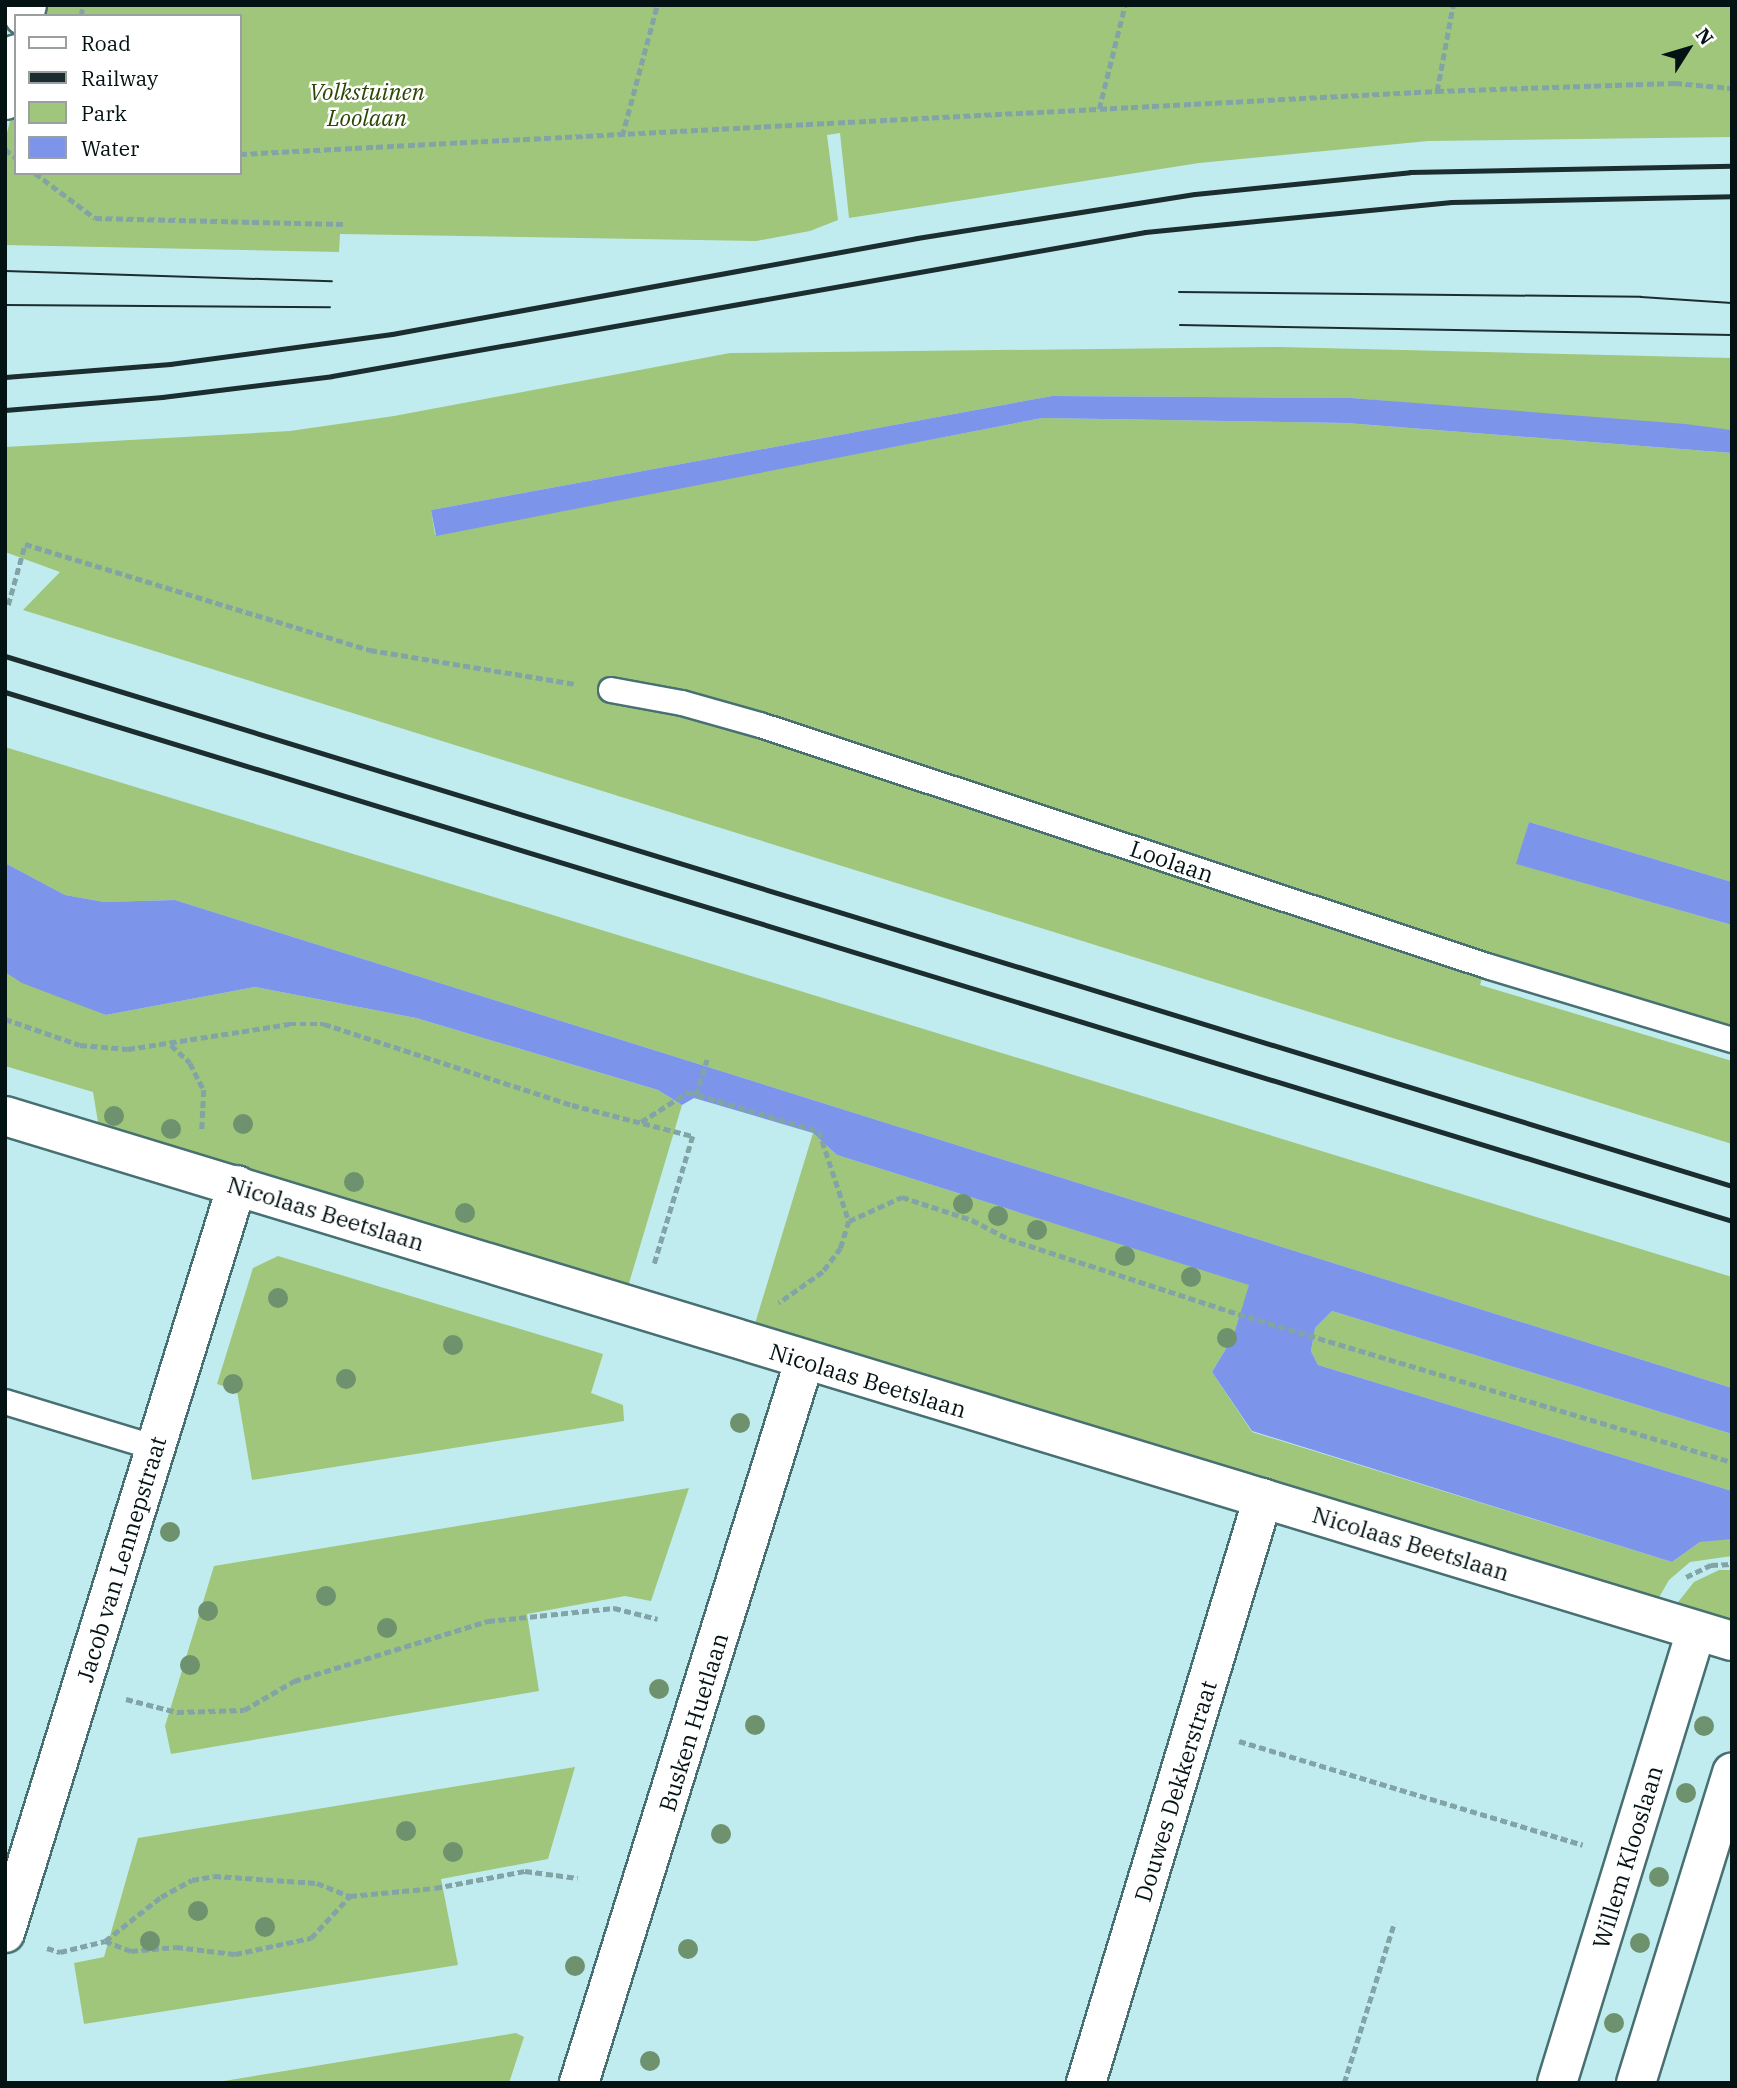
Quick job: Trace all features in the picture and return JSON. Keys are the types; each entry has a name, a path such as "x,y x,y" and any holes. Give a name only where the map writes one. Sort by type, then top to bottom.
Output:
{"street":[{"path":"5,100 14,62"},
{"name":"Nicolaas Beetslaan","path":"5,1116 237,1185 804,1362 1263,1498 1714,1636"},
{"name":"Jacob van Lennepstraat","path":"22,1939 81,1688 237,1185"},
{"name":"Busken Huetlaan","path":"579,2083 804,1362"},
{"name":"Douwes Dekkerstraat","path":"1086,2083 1263,1498"},
{"name":"Willem Klooslaan","path":"1557,2083 1626,1858 1714,1636"},
{"path":"1636,2083 1732,1773"}],"lane":[{"name":"Loolaan","path":"611,690 682,703 760,725 1490,967 1732,1041"},
{"path":"5,1402 156,1448"}],"path":[{"path":"622,136 657,5"},
{"path":"1099,109 1125,5"},
{"path":"1437,90 1453,5"},
{"path":"242,154 622,136 1437,90 1675,83 1732,88"},
{"path":"39,175 95,218 343,224"},
{"path":"8,605 25,544 370,650 611,690"},
{"path":"5,1019 80,1045 128,1049 170,1045 289,1024 324,1024 572,1105 693,1136 640,1310"},
{"path":"170,1045 190,1063 204,1090 204,1120 188,1170"},
{"path":"696,1095 707,1060"},
{"path":"640,1122 688,1092 819,1130 849,1221 841,1248 823,1272 794,1289 776,1306 765,1349"},
{"path":"849,1221 902,1197 972,1220 1009,1239 1238,1314 1732,1462"},
{"path":"81,1688 177,1712 244,1710 294,1681 488,1621 614,1608 658,1619"},
{"path":"1195,1728 1626,1858"},
{"path":"22,1939 60,1952 106,1941 161,1897 192,1880 214,1876 317,1883 350,1896 435,1888 525,1871 578,1878"},
{"path":"106,1941 131,1951 176,1947 235,1954 311,1938 350,1896"},
{"path":"1344,2083 1394,1923"}],"green space":[{"name":"Volkstuinen Loolaan","path":"38,5 1732,5 1732,137 1428,141 1199,163 849,218 840,133 827,135 838,220 810,231 756,241 340,234 339,252 5,245 5,141 14,105 14,175 242,175 242,14 36,14"},
{"path":"1280,347 1732,358 1732,430 1351,398 1052,396 431,510 435,535 1042,418 1346,423 1732,453 1732,882 1529,822 1517,864 1732,925 1732,1026 1490,952 1480,985 1732,1061 1732,1144 23,610 60,572 5,552 5,447 290,431 394,416 730,353"},
{"path":"5,747 1732,1277 1732,1388 175,900 104,902 65,895 5,863"},
{"path":"5,972 106,1015 255,987 416,1018 658,1090 682,1105 627,1290 99,1128 93,1092 5,1066"},
{"path":"813,1133 837,1155 1250,1285 1233,1337 1212,1372 1252,1432 1672,1562 1700,1542 1719,1539 1732,1539 1732,1556 1690,1562 1669,1580 1657,1601 754,1327"},
{"path":"278,1256 603,1354 591,1393 623,1405 624,1421 252,1480 237,1391 217,1384 253,1268"},
{"path":"1332,1311 1732,1434 1732,1491 1318,1365 1311,1351 1315,1328"},
{"path":"689,1488 651,1601 625,1596 527,1614 539,1691 171,1754 165,1726 214,1566"},
{"path":"1719,1570 1732,1570 1732,1624 1675,1606 1694,1582"},
{"path":"575,1767 548,1859 441,1879 458,1965 84,2024 74,1963 104,1957 138,1838"},
{"path":"516,2033 524,2037 509,2083 212,2083"}],"water":[{"path":"1052,396 1351,398 1685,424 1732,430 1732,453 1346,423 1042,418 436,536 431,510"},
{"path":"1529,822 1732,882 1732,925 1516,864"},
{"path":"5,863 65,895 104,902 175,900 1732,1388 1732,1434 1332,1311 1315,1328 1311,1351 1318,1365 1732,1491 1732,1539 1700,1542 1672,1562 1252,1431 1212,1372 1233,1337 1249,1285 837,1155 813,1133 694,1098 682,1105 658,1090 416,1018 255,987 106,1015 22,983 5,972"}],"tram line":[{"path":"5,271 332,281"},
{"path":"1179,292 1641,297 1732,303"},
{"path":"5,305 330,307"},
{"path":"1180,325 1732,335"}],"railway":[{"path":"5,377 170,364 392,334 917,238 1195,194 1410,172 1732,166"},
{"path":"5,410 162,397 332,376 1145,232 1452,202 1732,196"},
{"path":"5,656 1732,1186"},
{"path":"5,692 1732,1221"}]}
